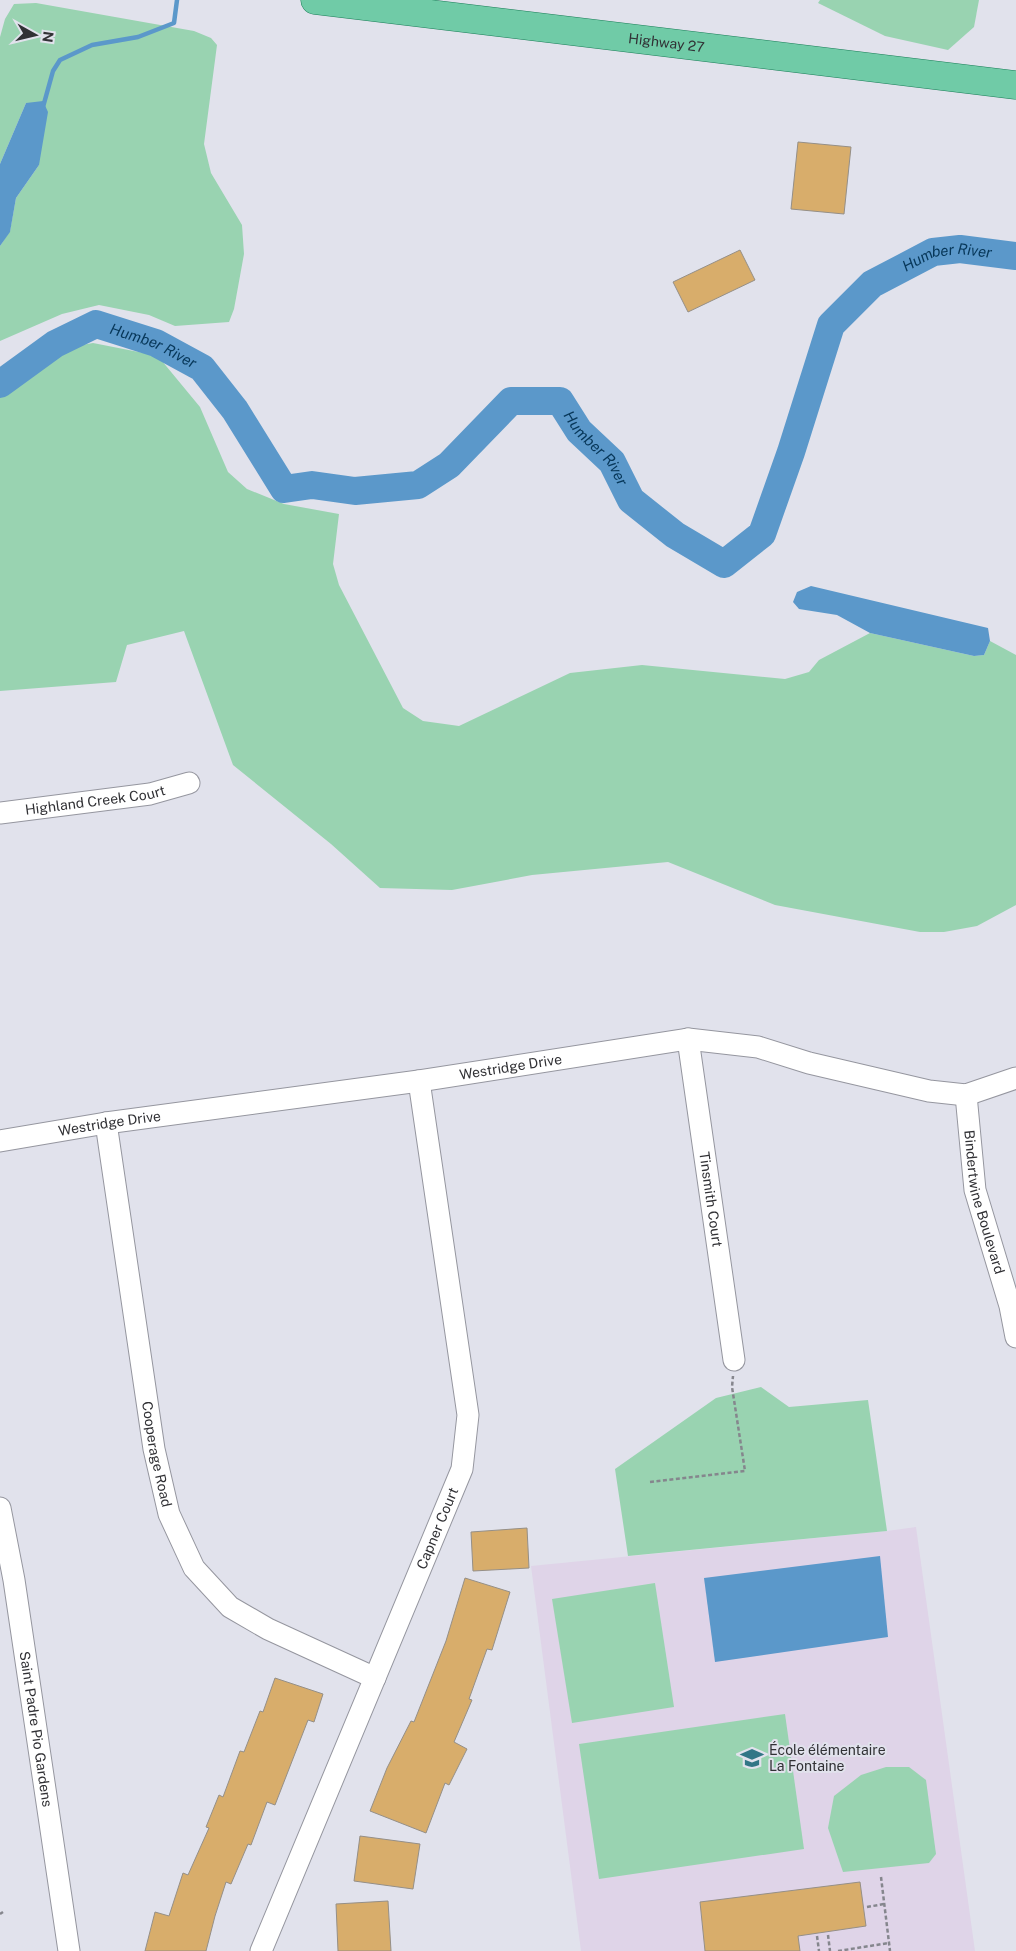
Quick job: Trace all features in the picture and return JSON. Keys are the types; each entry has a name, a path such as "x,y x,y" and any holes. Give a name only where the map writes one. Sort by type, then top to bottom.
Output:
{"main road":[{"name":"Highway 27","path":"315,0 1016,85"}],"street":[{"name":"Highland Creek Court","path":"0,813 150,794 189,783"},
{"name":"Westridge Drive","path":"0,1141 106,1123 419,1081 688,1039 758,1047 810,1064 930,1091 966,1095 1016,1078"},
{"name":"Tinsmith Court","path":"688,1039 734,1360"},
{"name":"Capner Court","path":"260,1951 462,1470 468,1415 419,1081"},
{"name":"Bindertwine Boulevard","path":"966,1095 975,1190 1010,1306 1016,1337"},
{"name":"Cooperage Road","path":"106,1123 154,1449 169,1514 194,1568 230,1607 268,1629 375,1678"},
{"name":"Saint Padre Pio Gardens","path":"0,1508 14,1580 70,1951"}],"path":[{"path":"650,1482 745,1471 732,1388 734,1360"},
{"path":"881,1877 890,1951"},
{"path":"867,1906 884,1904"},
{"path":"828,1935 830,1951"},
{"path":"817,1936 818,1951"},
{"path":"838,1951 889,1943"}],"shaded area":[{"name":"École élémentaire La Fontaine","path":"916,1527 975,1951 581,1951 531,1566"}],"green space":[{"path":"820,0 979,0 974,27 948,50 885,36 818,3"},
{"path":"36,3 194,31 211,38 217,45 204,144 211,173 242,225 244,254 234,309 229,322 175,326 149,315 99,305 62,314 0,341 0,246 10,231 16,198 39,165 26,103 0,164 0,37 5,19 14,4"},
{"path":"93,343 154,355 162,361 200,407 228,472 247,489 284,504 339,514 333,564 339,585 403,708 423,721 459,726 570,673 642,665 785,679 809,672 819,660 870,633 974,656 984,655 990,641 1016,655 1016,905 977,926 944,932 920,932 775,905 668,862 532,875 452,890 380,888 331,844 233,765 184,631 127,645 116,682 0,691 0,388 13,377 65,348"},
{"path":"761,1387 789,1407 868,1400 887,1531 628,1556 615,1469 716,1398"},
{"path":"655,1583 674,1707 572,1723 552,1599"},
{"path":"785,1714 804,1849 599,1879 579,1744"},
{"path":"886,1767 909,1767 926,1780 936,1854 929,1863 843,1872 828,1828 834,1796 861,1775"}],"water":[{"path":"43,101 48,112 39,165 16,198 10,232 0,246 0,164 26,103"},
{"path":"811,586 988,628 990,641 984,655 974,656 870,633 837,615 799,609 793,602 797,592"},
{"path":"880,1556 888,1637 715,1662 704,1578"}],"building":[{"path":"798,142 851,147 844,214 791,209"},
{"path":"740,250 755,280 688,312 673,282"},
{"path":"527,1528 529,1568 473,1571 471,1532"},
{"path":"465,1578 510,1592 492,1650 487,1649 469,1699 472,1700 454,1742 467,1749 449,1785 445,1783 426,1833 370,1811 387,1768 411,1721 414,1722 446,1641"},
{"path":"275,1678 323,1694 314,1722 308,1720 275,1805 267,1802 251,1845 248,1844 231,1884 226,1882 206,1951 145,1951 155,1912 169,1916 183,1873 188,1875 209,1828 206,1827 219,1795 223,1797 240,1751 244,1752 260,1711 263,1712"},
{"path":"360,1836 420,1844 413,1889 354,1881"},
{"path":"860,1882 866,1926 798,1936 800,1951 705,1951 700,1902"},
{"path":"388,1901 391,1951 338,1951 336,1904"}],"waterway":[{"path":"43,107 53,71 60,60 92,45 138,37 174,23 177,0"},
{"name":"Humber River","path":"0,384 55,344 96,324 156,343 202,368 235,410 284,489 312,485 355,491 418,485 449,465 511,401 560,401 579,431 612,462 631,500 675,535 724,564 762,534 791,452 831,325 872,284 933,252 960,249 1016,256"}],"place":[{"name":"École élémentaire La Fontaine","path":"752,1758"}]}
